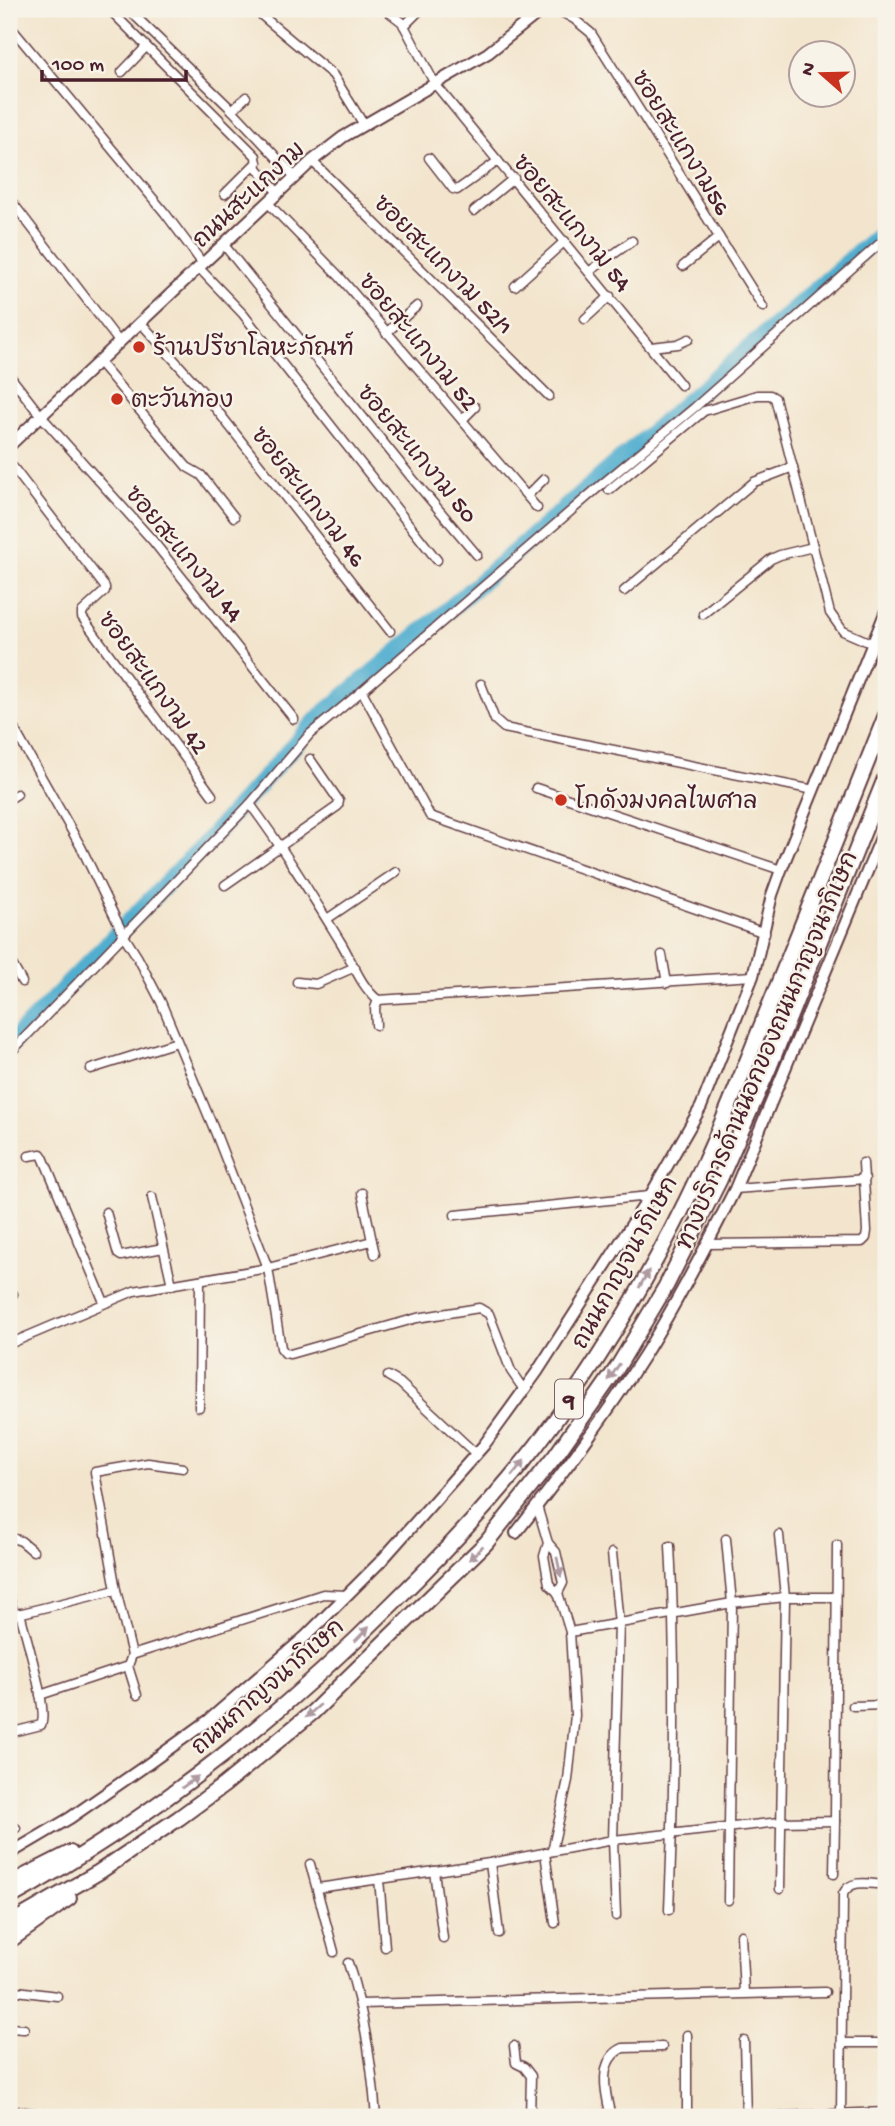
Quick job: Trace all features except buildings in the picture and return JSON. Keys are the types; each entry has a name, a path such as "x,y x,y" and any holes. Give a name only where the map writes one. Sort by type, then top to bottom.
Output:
{"highway":[{"name":"ถนนกาญจนาภิเษก","path":"9,1898 81,1856 162,1802 251,1735 335,1661 467,1530 537,1445 599,1356 646,1276 700,1172 886,715"},
{"name":"ถนนกาญจนาภิเษก","path":"9,1924 135,1848 271,1748 351,1677 486,1543 572,1433 617,1368 666,1286 720,1179 774,1055 886,776"},
{"path":"9,1884 162,1802"},
{"path":"9,1941 135,1848"}],"main road":[{"name":"ถนนสะแกงาม","path":"9,446 312,161 343,137 488,53 543,9"},
{"path":"9,1854 109,1792 209,1720 306,1636 397,1544 476,1454 524,1390 650,1196 701,1107 753,976 772,895 781,870 886,611"},
{"name":"ทางบริการด้านนอกของถนนกาญจนาภิเษก","path":"516,1533 643,1356 708,1244 734,1189 886,826"}],"street":[{"path":"109,9 257,156 257,168 278,193"},
{"path":"128,9 232,110 295,177"},
{"path":"254,9 333,75 364,125"},
{"path":"385,9 404,26 421,9"},
{"name":"ซอยสะแกงาม56","path":"556,9 591,33 763,307"},
{"path":"9,25 165,213 201,266 243,314 437,560"},
{"name":"ซอยสะแกงาม 54","path":"404,26 435,84 681,385"},
{"path":"122,72 146,47"},
{"path":"232,110 246,97"},
{"path":"429,158 457,190 498,161"},
{"name":"ซอยสะแกงาม 52/1","path":"312,161 549,396"},
{"path":"225,194 257,162"},
{"path":"474,211 514,178"},
{"path":"9,198 120,343"},
{"name":"ซอยสะแกงาม 52","path":"268,203 339,276 537,508"},
{"path":"683,265 719,237"},
{"path":"9,1054 250,804 310,734 694,408 886,238"},
{"path":"515,286 565,241"},
{"path":"590,271 632,241"},
{"name":"ซอยสะแกงาม 50","path":"224,245 477,555"},
{"path":"584,319 610,296"},
{"path":"386,332 417,306"},
{"name":"ซอยสะแกงาม 46","path":"141,323 202,391 390,631"},
{"path":"651,347 689,340"},
{"path":"99,362 187,467 201,475 234,517"},
{"name":"ซอยสะแกงาม 44","path":"9,375 41,416 153,541 294,719"},
{"path":"609,490 698,415 770,394 775,398 830,613 843,631 873,644"},
{"path":"462,421 475,407"},
{"name":"ซอยสะแกงาม 42","path":"9,462 105,587 105,591 82,612 82,617 212,795"},
{"path":"624,591 754,482 793,467"},
{"path":"527,496 544,479"},
{"path":"703,614 771,559 813,547"},
{"path":"481,684 495,720 504,728 814,790"},
{"path":"362,691 430,816 765,933"},
{"path":"9,720 81,848 124,936 155,991 216,1134 268,1268 281,1348 290,1354 417,1318 480,1308 489,1314 511,1371 524,1390"},
{"path":"225,886 338,806 339,801 310,759"},
{"path":"536,788 781,870"},
{"path":"9,799 17,794"},
{"path":"250,804 281,846 368,990 378,1000 753,976"},
{"path":"327,919 396,872"},
{"path":"662,955 667,983"},
{"path":"9,959 22,982"},
{"path":"298,982 316,984 355,967"},
{"path":"376,1025 375,1008 378,1000"},
{"path":"91,1069 177,1042"},
{"path":"29,1156 41,1154 43,1157 104,1302"},
{"path":"708,1244 862,1242 867,1231 863,1163"},
{"path":"734,1189 865,1179"},
{"path":"362,1193 375,1254"},
{"path":"455,1215 650,1196"},
{"path":"152,1197 172,1284"},
{"path":"106,1212 118,1254 121,1256 163,1248"},
{"path":"9,1344 134,1291 268,1268 372,1241"},
{"path":"199,1407 200,1280"},
{"path":"388,1376 400,1383 476,1454"},
{"path":"138,1695 128,1666 132,1655 116,1590 95,1472 148,1464 184,1468"},
{"path":"537,1506 548,1542 556,1552 563,1583 558,1593"},
{"path":"779,1535 785,1597 780,1889"},
{"path":"9,1537 21,1541 33,1551"},
{"path":"726,1539 732,1603 728,1900"},
{"path":"548,1542 544,1556 549,1584 558,1593 570,1632 575,1715 568,1780 548,1852 555,1923"},
{"path":"834,1874 837,1545"},
{"path":"670,1546 674,1612 670,1910"},
{"path":"612,1553 619,1624 613,1840 617,1916"},
{"path":"14,1615 116,1590"},
{"path":"132,1655 323,1594 347,1595"},
{"path":"9,1596 40,1695 44,1720 41,1725 9,1733"},
{"path":"570,1632 732,1603 785,1597 836,1597"},
{"path":"40,1695 128,1666"},
{"path":"853,1706 886,1705"},
{"path":"318,1888 490,1863 613,1840 780,1822 835,1821"},
{"path":"490,1863 499,1933"},
{"path":"310,1864 334,1952"},
{"path":"433,1871 443,1938"},
{"path":"379,1879 385,1947"},
{"path":"841,2115 843,1894 852,1883 886,1885"},
{"path":"741,1935 744,1993"},
{"path":"348,1963 361,2004 376,2117"},
{"path":"9,1990 57,1996"},
{"path":"361,2004 825,1992"},
{"path":"9,2028 24,2029"},
{"path":"687,2035 687,2117"},
{"path":"744,2041 748,2117 886,2112"},
{"path":"842,2043 886,2043"},
{"path":"514,2046 516,2063 524,2067 531,2076 530,2117"},
{"path":"611,2117 605,2074 617,2051 662,2047"},
{"path":"9,2109 20,2114 66,2117"}],"waterway":[{"path":"9,1045 206,843 319,718 454,605 886,229"}],"place":[{"name":"ร้านปรีชาโลหะภัณฑ์","path":"139,347"},
{"name":"ตะวันทอง","path":"117,399"},
{"name":"โกดังมงคลไพศาล","path":"561,800"}]}
